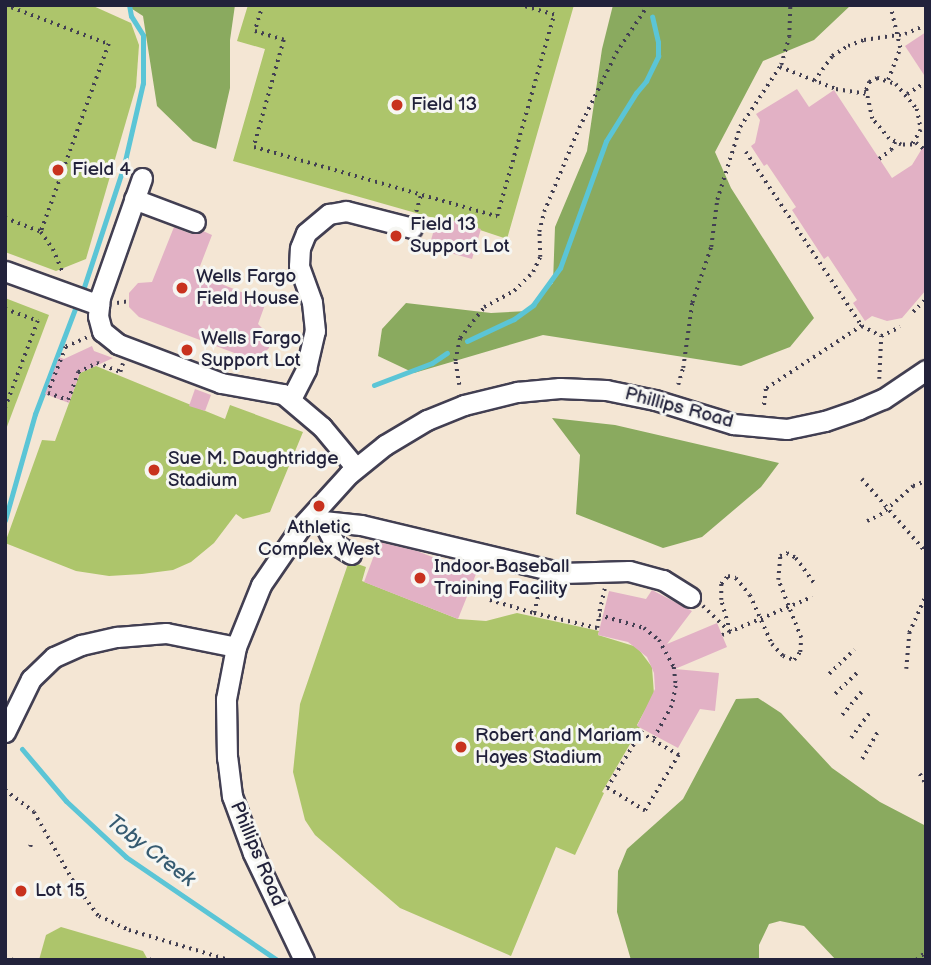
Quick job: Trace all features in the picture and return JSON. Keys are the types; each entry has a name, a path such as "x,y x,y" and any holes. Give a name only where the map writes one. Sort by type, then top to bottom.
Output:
{"street":[{"path":"142,178 99,305 100,327 118,344 227,385 276,391 291,399 322,427 356,468"},
{"path":"134,199 195,222"},
{"path":"291,399 306,369 315,331 312,302 299,266 300,248 306,233 329,214 346,211 412,228"},
{"path":"5,271 99,305"},
{"name":"Phillips Road","path":"304,960 246,838 229,780 225,716 236,647 265,578 356,468 385,445 427,421 464,405 517,392 560,388 606,390 655,400 733,424 787,429 825,421 871,404 926,370"},
{"path":"318,517 335,544 351,554"},
{"path":"318,517 544,570 577,574 628,571 663,580 690,597"},
{"path":"5,732 31,679 54,657 81,645 117,637 166,633 236,647"}],"path":[{"path":"5,5 109,44 41,232"},
{"path":"262,5 255,31 284,40 254,147 497,216 554,15 520,5"},
{"path":"459,385 455,360 460,338 484,307 514,291 533,272 540,257 539,232 544,212 579,128 616,53 648,5"},
{"path":"678,385 692,303 709,256 717,200 738,134 780,67 789,37 790,5"},
{"path":"888,80 900,53 890,5"},
{"path":"814,80 828,60 841,50 863,40 898,35 926,25"},
{"path":"780,67 849,92 866,94"},
{"path":"872,80 888,80 906,94 921,122 916,142 909,146 895,142 880,130 872,118 866,94 872,80"},
{"path":"906,94 926,82"},
{"path":"880,159 891,150 895,142"},
{"path":"916,142 924,149"},
{"path":"746,152 862,326 881,336"},
{"path":"5,218 41,232 61,269"},
{"path":"913,312 926,299"},
{"path":"5,309 38,321 5,408"},
{"path":"764,408 766,389 862,326"},
{"path":"881,336 901,327"},
{"path":"879,379 881,336"},
{"path":"89,337 66,347 48,393 68,400 78,372 97,363 120,372 125,359"},
{"path":"862,479 926,552"},
{"path":"867,521 888,509 909,489 926,481"},
{"path":"730,632 720,593 720,584 727,576 732,576 744,585 776,649 783,656 794,660 800,652 801,638 777,575 781,554 788,553 796,558 815,584"},
{"path":"534,613 544,570"},
{"path":"490,600 597,628 610,570"},
{"path":"906,669 909,633 926,595"},
{"path":"690,597 730,632"},
{"path":"722,635 812,597"},
{"path":"599,615 644,628 659,640 670,657 675,676 675,696 653,740"},
{"path":"829,674 854,650"},
{"path":"835,694 859,671"},
{"path":"842,716 864,689"},
{"path":"852,738 872,710"},
{"path":"862,759 879,730"},
{"path":"641,732 653,740 679,755 645,811 607,789 641,732"},
{"path":"920,774 926,784"},
{"path":"5,790 34,812 76,886 99,915 129,930 229,960"},
{"path":"916,960 926,952"},
{"path":"152,960 153,954"},
{"path":"5,956 13,960"}],"green space":[{"name":"Field 4","path":"5,5 91,5 131,23 139,45 136,87 86,259 56,271 5,252"},
{"path":"126,5 235,5 230,40 230,88 216,149 193,141 157,106 143,16"},
{"name":"Field 13","path":"248,5 574,5 507,239 438,216 437,219 233,161 265,49 237,41"},
{"path":"613,5 851,5 814,40 763,61 715,152 731,188 814,318 790,347 741,366 543,335 414,373 378,356 382,329 406,303 491,313 528,311 553,283 555,227 587,151 602,49"},
{"path":"5,298 49,315 5,432"},
{"name":"Sue M. Daughtridge Stadium","path":"96,366 225,419 230,405 303,432 270,512 243,519 236,514 214,543 191,562 173,570 142,574 109,576 76,571 5,543 42,440 55,441 80,373"},
{"path":"552,418 615,425 779,463 761,487 702,537 663,548 576,514 580,455"},
{"name":"Robert and Mariam Hayes Stadium","path":"349,561 366,567 362,581 458,619 486,621 517,613 599,631 598,635 637,647 652,667 654,694 637,725 640,727 602,792 604,793 575,855 556,847 511,956 400,908 315,835 305,820 293,772 300,704"},
{"path":"758,698 781,713 832,768 880,802 926,826 926,960 836,960 804,926 780,921 769,924 759,945 759,960 631,960 617,912 618,871 627,849 683,799 736,699"},
{"path":"61,927 143,951 148,960 39,960 46,935"}],"building":[{"path":"926,32 926,78 905,46"},
{"path":"797,89 809,107 834,90 892,178 912,165 926,142 926,290 902,318 887,321 872,316 865,321 853,303 857,300 828,256 824,259 792,210 796,207 767,164 764,166 751,146 755,143 760,120 756,114"},
{"path":"438,216 481,229 472,259 429,247"},
{"name":"Wells Fargo Field House","path":"174,227 191,234 203,231 212,235 197,274 266,302 258,324 268,334 269,348 260,357 245,357 139,317 129,307 129,293 138,283 152,282"},
{"path":"92,346 94,351 113,358 80,373 69,403 45,394 59,357 64,359"},
{"path":"195,389 211,395 205,411 189,406"},
{"name":"Indoor Baseball Training Facility","path":"379,542 417,551 476,574 458,619 364,582"},
{"path":"652,590 692,611 667,644 717,623 727,647 675,669 719,673 715,711 700,709 678,748 637,726 655,689 654,673 647,657 628,642 598,635 609,591 646,599"}],"waterway":[{"path":"82,293 124,165 143,83 143,35 131,16 129,5"},
{"path":"467,341 514,319 533,305 560,268 606,141 646,81 658,56 658,42 652,17"},
{"path":"5,520 35,414 76,306"},
{"path":"374,385 432,363 447,353"},
{"name":"Toby Creek","path":"22,749 66,801 126,857 277,960"}],"place":[{"name":"Field 13","path":"397,105"},
{"name":"Field 4","path":"58,170"},
{"name":"Field 13 Support Lot","path":"396,236"},
{"name":"Wells Fargo Field House","path":"182,288"},
{"name":"Wells Fargo Support Lot","path":"187,350"},
{"name":"Sue M. Daughtridge Stadium","path":"154,470"},
{"name":"Athletic Complex West","path":"319,506"},
{"name":"Indoor Baseball Training Facility","path":"420,578"},
{"name":"Robert and Mariam Hayes Stadium","path":"461,747"},
{"name":"Lot 15","path":"21,891"}]}
